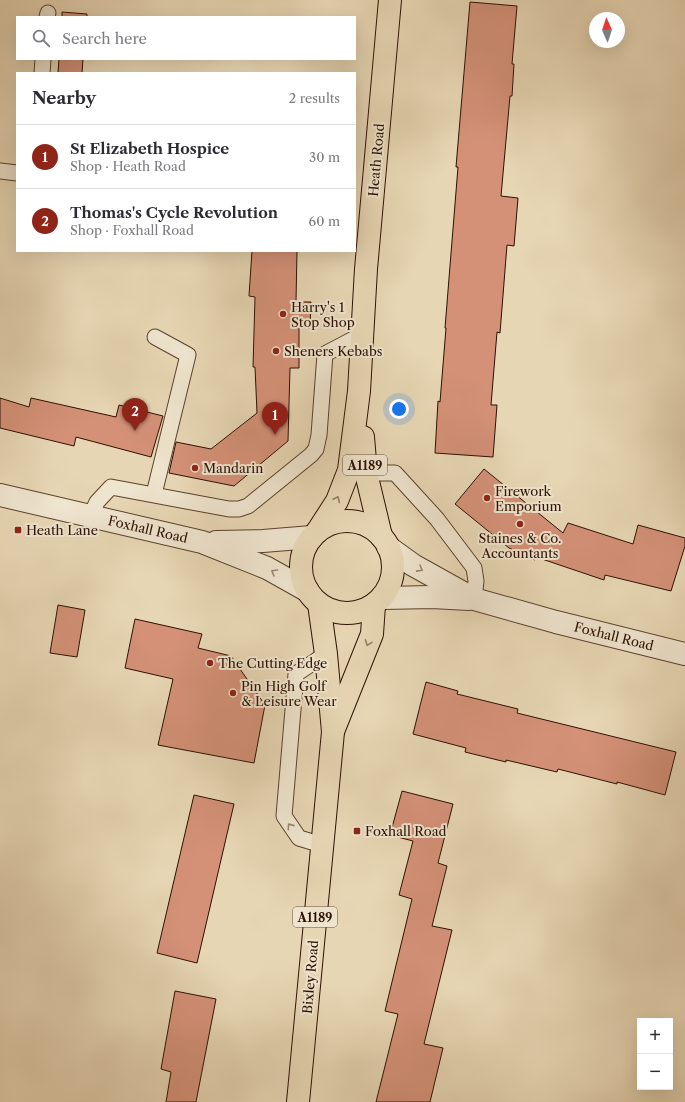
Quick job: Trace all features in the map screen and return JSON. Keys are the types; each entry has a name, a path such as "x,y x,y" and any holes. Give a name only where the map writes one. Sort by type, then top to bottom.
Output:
{"main road":[{"name":"Heath Road","path":"314,535 337,501 349,470 360,392 366,269 390,0"},
{"name":"Heath Road","path":"360,392 366,473 384,542"},
{"path":"342,521 356,522 370,527 384,542 393,563 394,576 388,591 379,601 354,612 342,613 330,610 314,598 304,584 301,573 301,560 304,550 314,535 328,525 342,521"},
{"name":"Bixley Road","path":"298,1102 333,732 326,654 314,598"},
{"name":"Bixley Road","path":"333,732 372,634 379,601"}],"street":[{"name":"Foxhall Road","path":"0,495 202,542 267,568 314,598"},
{"name":"Foxhall Road","path":"202,542 263,541 314,535"},
{"name":"Foxhall Road","path":"384,542 413,565 474,599"},
{"name":"Foxhall Road","path":"379,601 432,597 474,599 556,622 685,654"}],"lane":[{"path":"42,72 43,60"},
{"path":"0,171 16,173"},
{"path":"91,515 97,502 111,487 229,509 239,509 248,506 316,449 319,435 324,354 363,334"},
{"path":"154,494 188,355 155,337"},
{"path":"366,473 395,473 437,519 474,568 476,581 474,599"},
{"path":"322,845 299,838 284,816 296,674 326,654"}],"building":[{"path":"470,2 517,6 512,64 514,64 512,96 510,96 501,196 518,198 514,246 507,245 500,333 497,332 491,405 497,405 493,457 435,453 438,401 440,402 446,328 458,167 456,167"},
{"path":"62,12 87,14 87,16 62,16"},
{"path":"59,60 83,60 82,72 58,72"},
{"path":"252,252 297,252 296,302 311,302 310,328 299,327 299,368 290,368 288,441 234,486 169,473 176,442 211,449 257,413 255,367 253,367 255,297 249,296"},
{"path":"0,398 29,407 31,398 116,417 119,405 163,416 151,457 76,437 74,446 0,428"},
{"path":"484,469 563,533 568,523 633,544 638,525 685,538 685,546 671,591 605,575 604,580 536,557 535,560 509,548 455,504"},
{"path":"58,605 85,610 77,657 50,653"},
{"path":"135,619 202,634 198,648 231,656 265,705 254,763 158,745 173,679 125,668"},
{"path":"426,682 458,691 457,694 518,709 517,713 676,752 665,795 617,782 617,784 558,769 557,772 506,760 506,762 465,752 466,748 413,734"},
{"path":"402,791 453,804 438,863 447,866 432,926 452,930 424,1044 443,1048 430,1102 376,1102 398,1014 385,1011 412,899 399,895 413,841 390,835"},
{"path":"194,795 234,804 197,963 157,953"},
{"path":"175,991 216,999 196,1102 166,1102 171,1072 161,1069"}],"place":[{"name":"Harry's 1 Stop Shop","path":"283,314"},
{"name":"Sheners Kebabs","path":"276,351"},
{"name":"Thomas's Cycle Revolution","path":"135,431"},
{"name":"St Elizabeth Hospice","path":"275,435"},
{"name":"Mandarin","path":"195,468"},
{"name":"Firework Emporium","path":"487,498"},
{"name":"Staines & Co. Accountants","path":"520,524"},
{"name":"Heath Lane","path":"18,530"},
{"name":"The Cutting Edge","path":"210,663"},
{"name":"Pin High Golf & Leisure Wear","path":"233,693"},
{"name":"Foxhall Road","path":"357,831"}]}
